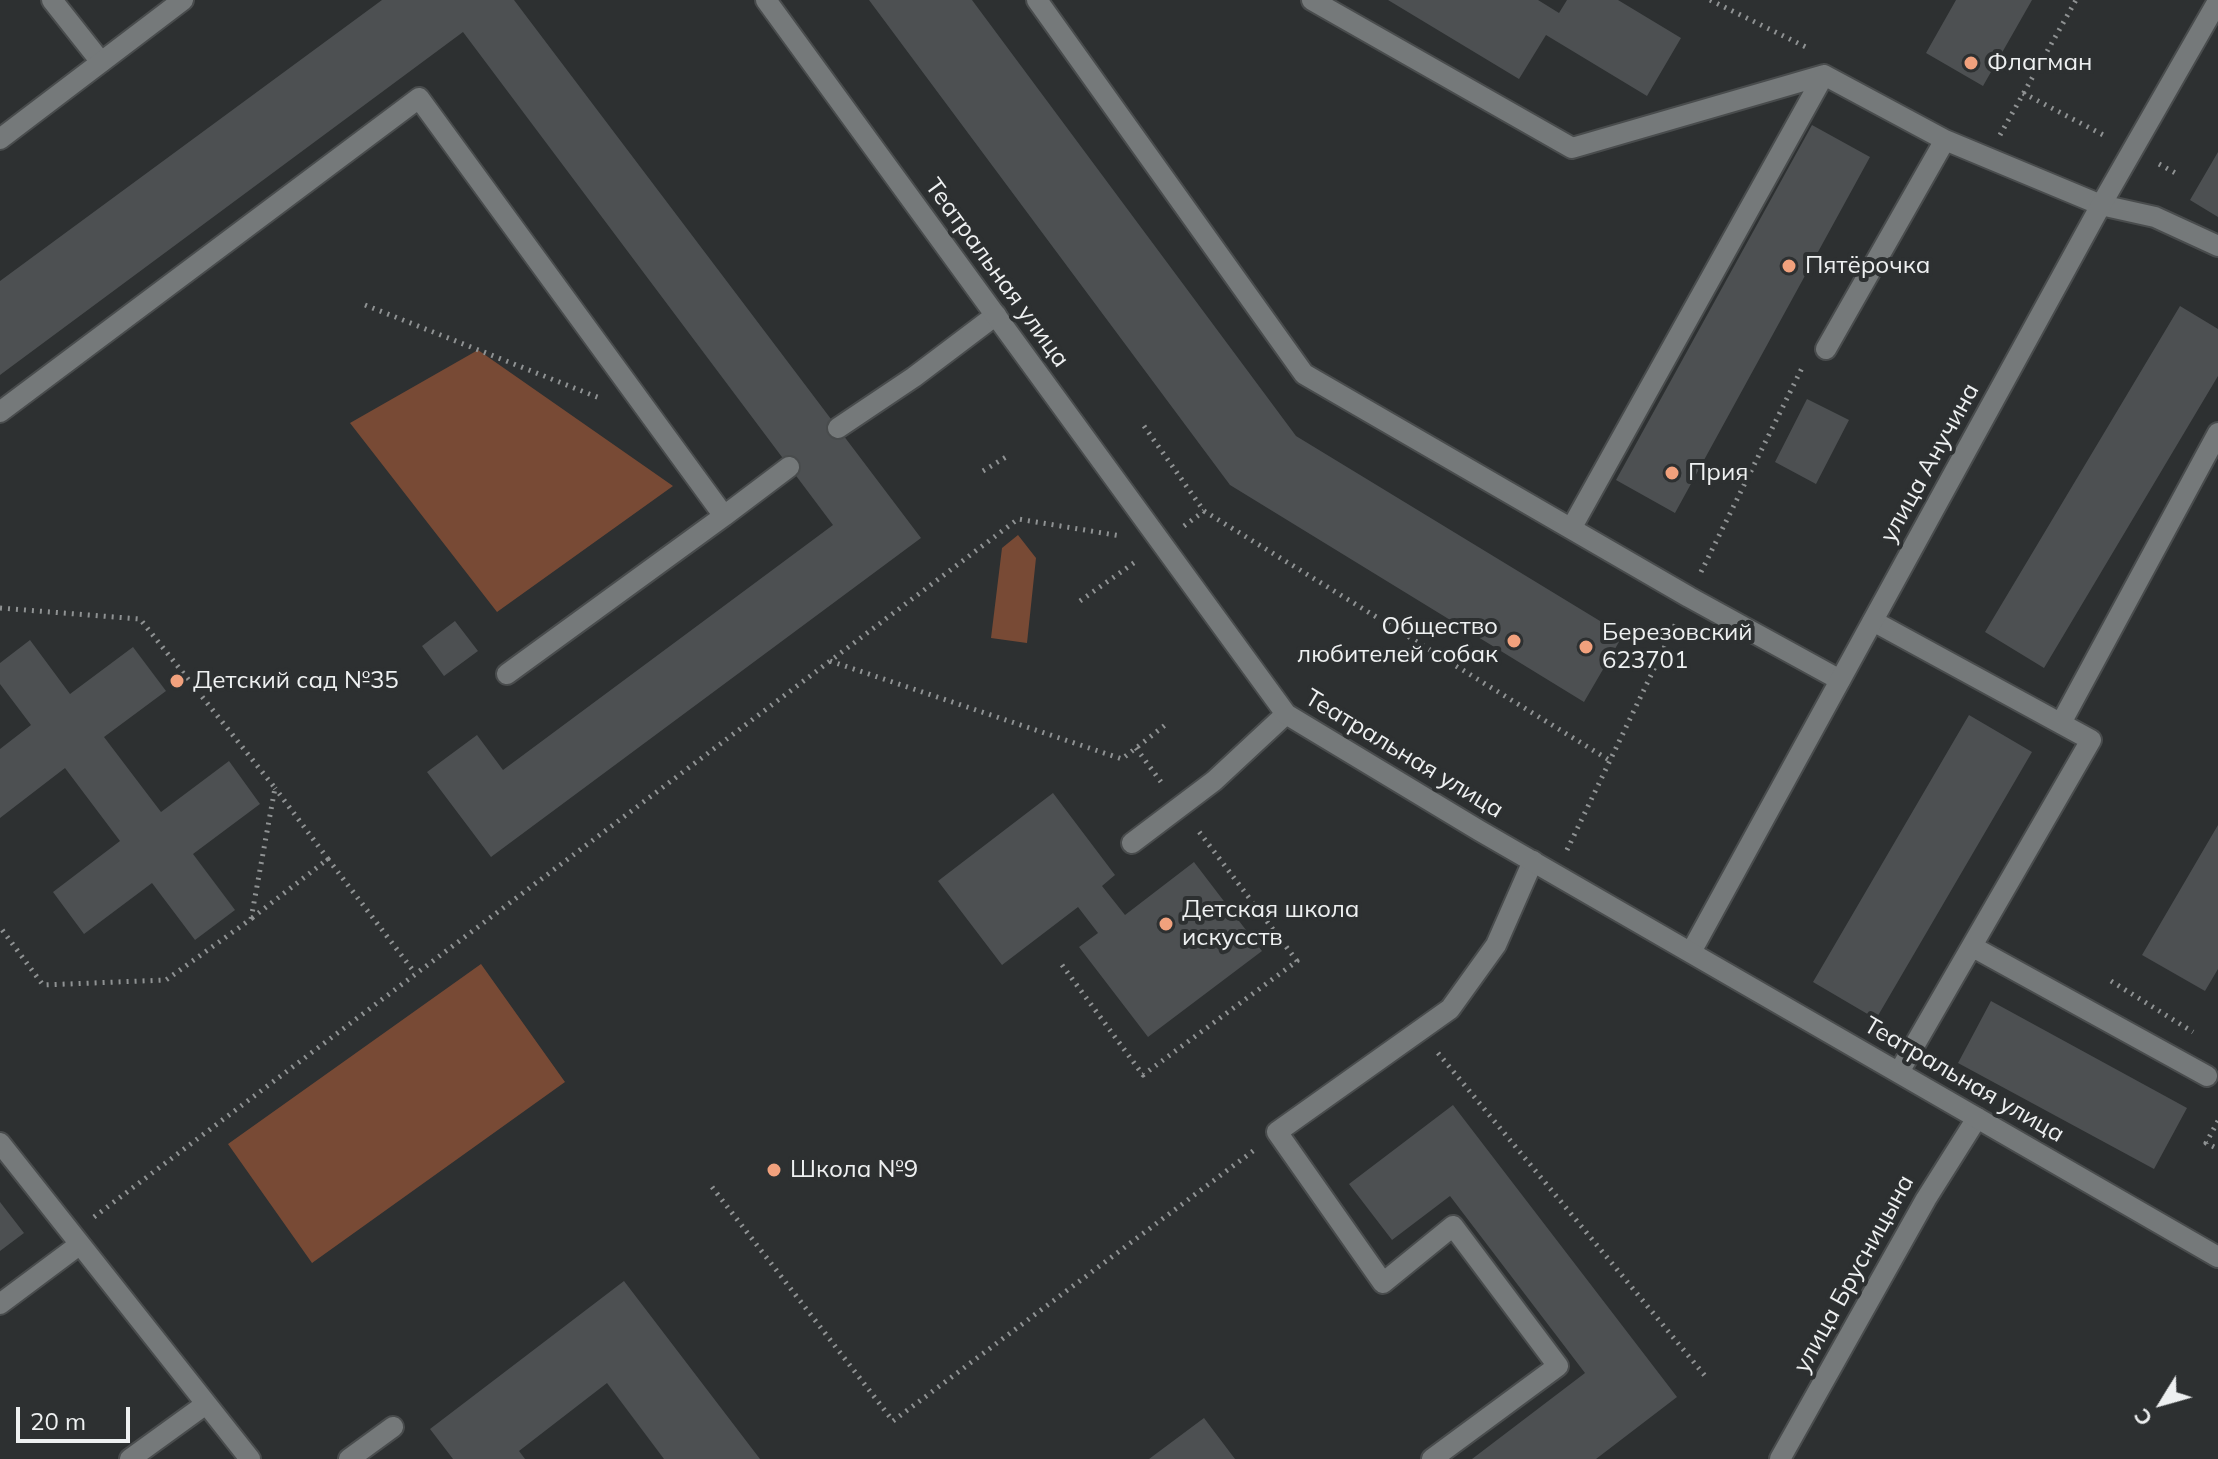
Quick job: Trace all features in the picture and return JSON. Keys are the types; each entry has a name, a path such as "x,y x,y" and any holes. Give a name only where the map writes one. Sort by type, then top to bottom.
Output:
{"street":[{"path":"52,0 101,62"},
{"path":"0,139 183,0"},
{"name":"Театральная улица","path":"766,0 1286,714 1533,861 2218,1257"},
{"path":"1312,0 1572,148 1824,75 1945,140 2101,205 2155,217 2218,246"},
{"name":"улица Анучина","path":"1691,952 2101,205 2218,1"},
{"path":"1044,2 1304,374 1689,597 1840,680"},
{"path":"1572,527 1824,75"},
{"path":"0,412 419,98 724,516"},
{"path":"1817,352 1945,140"},
{"path":"838,428 914,377 996,315"},
{"path":"2061,723 2218,433"},
{"path":"507,674 789,467"},
{"path":"1873,621 2091,740 1899,1072"},
{"path":"1132,843 1181,808 1286,714"},
{"path":"1432,1459 1558,1366 1453,1226 1383,1283 1277,1132 1450,1009 1496,945 1533,861"},
{"path":"1973,947 2207,1076"},
{"name":"улица Брусницына","path":"1780,1459 1926,1199 1977,1118"},
{"path":"0,1143 250,1459"},
{"path":"0,1304 75,1240"},
{"path":"130,1459 206,1404"},
{"path":"349,1459 393,1427"}],"path":[{"path":"1710,0 1821,53"},
{"path":"1996,140 2076,0"},
{"path":"2023,93 2179,175"},
{"path":"365,305 653,418"},
{"path":"1144,426 1204,511 1609,760 1689,597 1817,352"},
{"path":"983,471 1006,457"},
{"path":"75,1240 415,973 1018,519 1161,544"},
{"path":"1080,601 1161,544"},
{"path":"0,608 140,619 275,788 415,973"},
{"path":"830,661 1122,759 1169,722"},
{"path":"1062,965 1143,1075 1297,961 1136,748"},
{"path":"251,919 275,788"},
{"path":"0,927 43,985 166,980 328,859"},
{"path":"2111,981 2205,1039"},
{"path":"1419,1031 1706,1377"},
{"path":"2218,1121 2206,1143 2218,1149"},
{"path":"712,1187 893,1421 1277,1132"}],"shaded area":[{"path":"478,350 673,486 497,612 350,423"},
{"path":"1018,535 1036,558 1027,643 991,638 1002,548"},
{"path":"481,964 565,1082 312,1263 228,1144"}],"building":[{"path":"382,0 514,0 921,538 491,857 427,772 477,735 503,770 833,525 463,32 0,375 0,281"},
{"path":"869,0 972,0 1296,436 1623,635 1584,702 1230,485"},
{"path":"1388,0 1538,0 1559,13 1567,0 1618,0 1681,38 1647,96 1546,35 1519,79"},
{"path":"1956,0 2032,0 1983,86 1926,53"},
{"path":"1812,125 1870,157 1675,513 1616,480"},
{"path":"2218,152 2218,217 2190,200"},
{"path":"2180,306 2218,329 2218,376 2044,668 1985,632"},
{"path":"1807,399 1849,420 1816,484 1775,462"},
{"path":"455,621 478,651 444,676 422,646"},
{"path":"30,640 70,694 133,647 166,691 104,737 161,812 229,761 260,804 193,854 235,910 195,940 152,883 84,934 53,892 120,841 65,768 0,818 0,749 31,725 0,684 0,663"},
{"path":"1969,715 2032,752 1876,1019 1813,982"},
{"name":"Детская школа искусств","path":"1053,793 1115,875 1102,886 1125,915 1194,862 1262,951 1148,1037 1079,947 1098,933 1078,907 1002,965 938,881"},
{"path":"2218,825 2218,969 2205,991 2142,955"},
{"path":"1991,1001 2187,1108 2154,1169 1958,1063"},
{"path":"1453,1105 1677,1397 1596,1459 1472,1459 1585,1373 1450,1196 1392,1240 1349,1184"},
{"path":"0,1202 24,1233 0,1251"},
{"path":"624,1281 760,1459 664,1459 607,1383 519,1451 525,1459 453,1459 430,1429"},
{"path":"1204,1418 1235,1459 1149,1459"}],"place":[{"name":"Флагман","path":"1971,63"},
{"name":"Пятёрочка","path":"1789,266"},
{"name":"Прия","path":"1672,473"},
{"name":"Общество любителей собак","path":"1514,641"},
{"name":"Березовский 623701","path":"1586,647"},
{"name":"Детский сад №35","path":"177,681"},
{"name":"Детская школа искусств","path":"1166,924"},
{"name":"Школа №9","path":"774,1170"}]}
